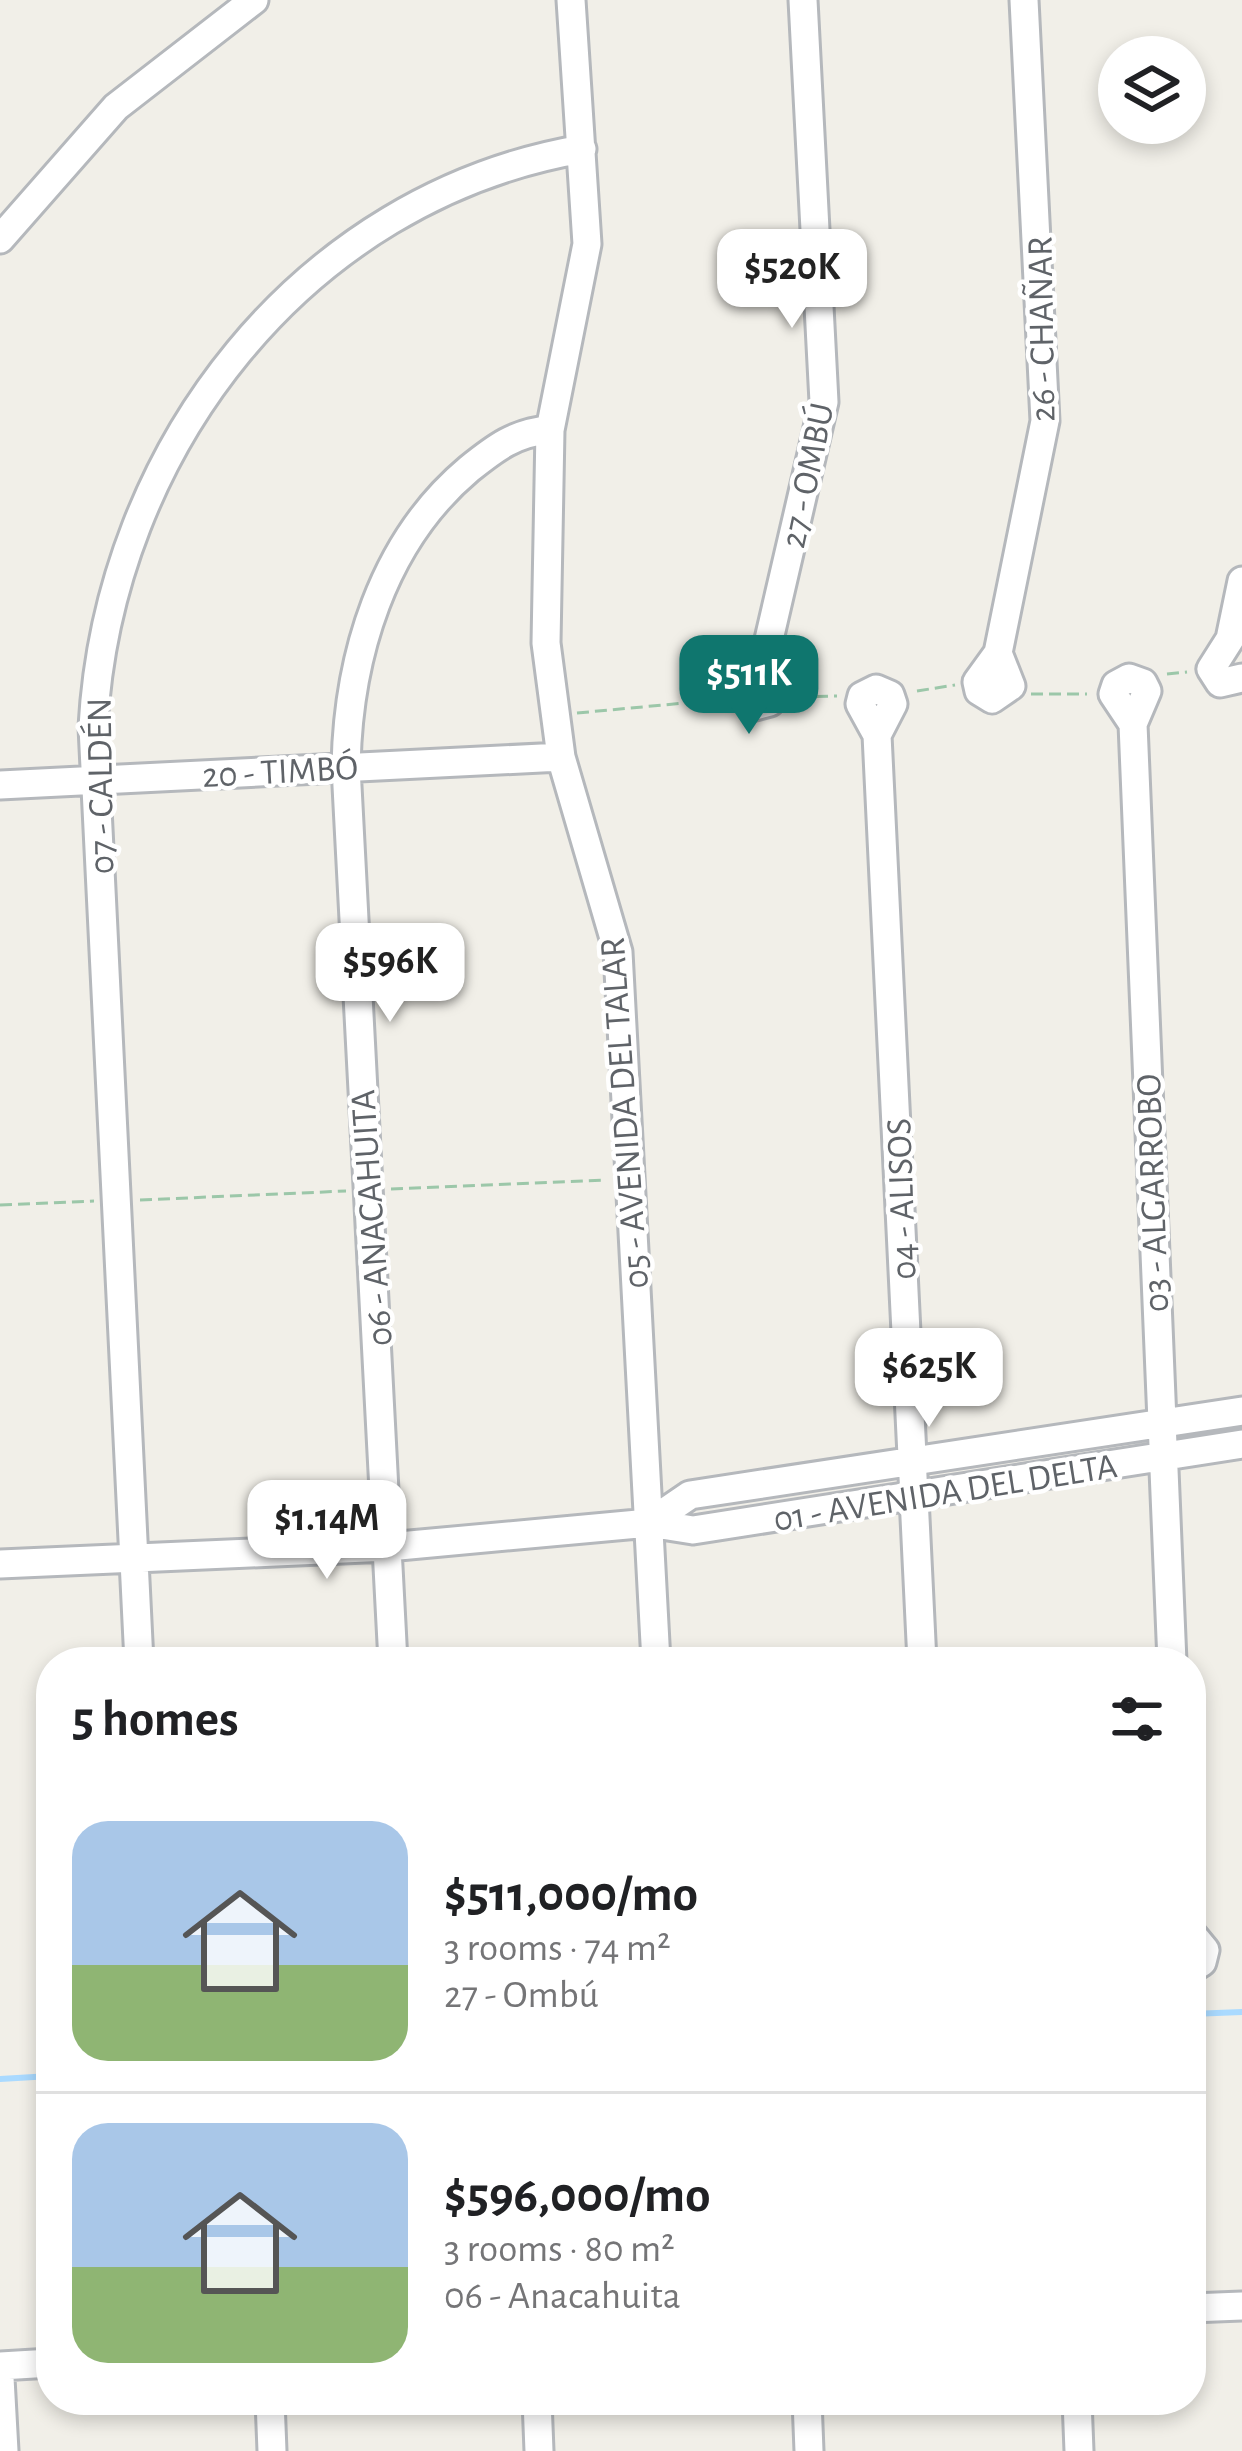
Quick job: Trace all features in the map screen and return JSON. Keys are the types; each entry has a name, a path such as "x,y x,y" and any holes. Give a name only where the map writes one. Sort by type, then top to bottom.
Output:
{"street":[{"path":"0,239 116,106 254,0"},
{"name":"05 - AVENIDA DEL TALAR","path":"571,0 586,259 550,430 545,644 561,757 618,952 655,1647"},
{"name":"27 - OMBÚ","path":"764,661 824,402 803,0"},
{"name":"26 - CHAÑAR","path":"993,692 982,672 998,653 1028,523 1046,401 1024,0"},
{"name":"07 - CALDÉN","path":"138,1647 94,780 95,688 128,553 184,424 222,368 306,279 385,222 493,169 582,148"},
{"name":"06 - ANACAHUITA","path":"392,1647 346,767 351,685 361,646 406,539 448,489 490,452 528,431 550,430"},
{"path":"1242,581 1236,649 1211,669 1220,683 1242,678"},
{"path":"764,661 773,697 763,706 742,697 746,678 764,661"},
{"name":"03 - ALGARROBO","path":"1121,686 1144,683 1147,691 1133,724 1171,1647"},
{"name":"04 - ALISOS","path":"876,696 891,715 877,735 921,1647"},
{"name":"20 - TIMBÓ","path":"0,785 561,757"},
{"name":"01 - AVENIDA DEL DELTA","path":"649,1522 691,1495 1242,1412"},
{"name":"01 - AVENIDA DEL DELTA","path":"0,1564 388,1547 649,1522 693,1530 1242,1444"},
{"path":"1206,2307 1242,2306"},
{"path":"0,2366 36,2364"},
{"path":"0,2378 4,2451"},
{"path":"271,2415 272,2451"},
{"path":"538,2415 539,2451"},
{"path":"808,2415 809,2451"},
{"path":"1078,2415 1079,2451"}],"path":[{"path":"773,697 876,696 964,684 993,692 1121,686 1211,669"},
{"path":"554,716 742,697"},
{"path":"0,1205 630,1179"}],"waterway":[{"path":"1206,2013 1242,2012"},
{"path":"0,2079 36,2077"}]}
